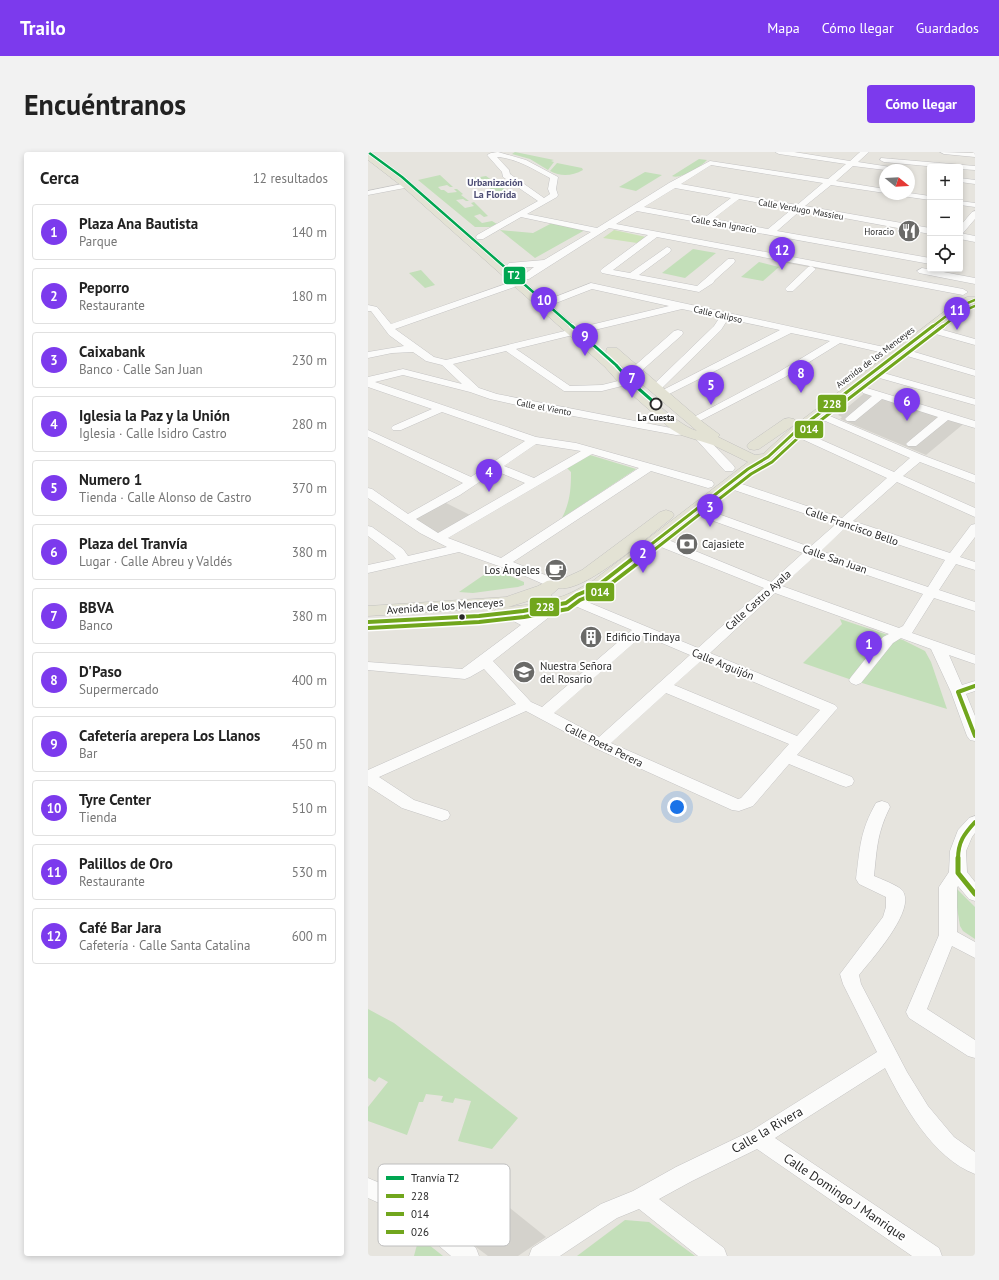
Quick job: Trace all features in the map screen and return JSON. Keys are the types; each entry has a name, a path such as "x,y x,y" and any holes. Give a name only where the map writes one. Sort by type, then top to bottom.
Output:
{"main road":[{"path":"372,155 522,280 553,301 659,391 694,429 718,442 749,450 752,459 767,456"},
{"path":"372,155 409,176 477,233 512,265 522,280 573,332 610,364 626,382 676,426 694,429"},
{"name":"Avenida de los Menceyes","path":"368,611 508,602 588,574 708,484 729,476 767,456 795,432 930,329 970,296"},
{"name":"Avenida de los Menceyes","path":"368,622 509,613 569,600 596,586 695,510 729,476 749,450 773,435 884,350 970,296"},
{"path":"554,586 571,586 576,590 569,600 550,603 544,600 542,595 554,586"}],"street":[{"path":"778,152 854,161 879,166"},
{"path":"770,232 864,152"},
{"path":"891,161 896,152"},
{"path":"944,152 975,155"},
{"path":"477,233 495,228 554,195 552,190 554,177 526,162 498,153 491,155 506,172 506,174 543,201"},
{"path":"854,161 891,161 975,168"},
{"path":"389,328 522,280 546,262 710,163 879,190"},
{"path":"963,180 975,182"},
{"path":"368,193 407,185"},
{"name":"Calle Verdugo Massieu","path":"672,186 927,230"},
{"path":"531,192 552,190"},
{"path":"915,196 927,198"},
{"path":"705,221 737,197"},
{"path":"963,203 975,205"},
{"name":"Calle San Ignacio","path":"636,208 927,261"},
{"path":"963,227 975,214"},
{"path":"520,215 598,231"},
{"path":"607,225 970,296"},
{"path":"656,234 605,271 700,289 710,281 710,278 731,261"},
{"path":"963,237 975,239"},
{"path":"632,276 667,250"},
{"path":"773,258 771,261 910,285"},
{"path":"512,265 532,265 546,262"},
{"path":"910,285 927,265"},
{"path":"790,289 811,269"},
{"path":"922,271 975,280"},
{"path":"553,301 614,276"},
{"name":"Calle Calipso","path":"591,286 884,350"},
{"path":"586,329 682,305"},
{"path":"368,308 374,309 389,328 430,359 446,363 573,332"},
{"path":"659,391 718,328 725,316"},
{"path":"659,391 790,329"},
{"path":"930,329 975,342"},
{"path":"635,371 678,333"},
{"path":"729,476 694,429 839,340"},
{"path":"396,349 405,341"},
{"path":"370,353 406,348 418,349"},
{"path":"508,348 568,389 602,388 626,382"},
{"path":"900,352 975,373"},
{"path":"446,363 474,390"},
{"name":"Calle el Viento","path":"368,382 403,372 474,390 494,397 530,405 670,431 694,429"},
{"path":"873,372 975,402"},
{"path":"368,382 534,440 572,445 708,484"},
{"path":"867,391 975,425"},
{"path":"851,420 880,395"},
{"path":"397,428 442,408"},
{"path":"818,414 918,457 975,479"},
{"path":"912,444 946,416"},
{"path":"795,432 975,513"},
{"path":"371,437 471,482"},
{"path":"407,518 442,501 496,467 534,440"},
{"path":"438,538 589,451"},
{"name":"Calle Castro Ayala","path":"600,744 665,687 772,587 918,457"},
{"path":"496,467 533,482"},
{"path":"504,562 649,467"},
{"name":"Calle Francisco Bello","path":"729,476 843,523 975,566"},
{"path":"368,492 438,538 459,548 504,562 541,577 554,586"},
{"name":"Calle San Juan","path":"695,510 812,552 975,607"},
{"path":"856,680 888,640 908,628 952,559 975,528"},
{"path":"368,530 398,552 404,560"},
{"path":"656,540 772,587 902,632 938,648 975,660"},
{"path":"368,569 459,548"},
{"path":"368,666 465,674 485,661 530,626 569,600"},
{"name":"Calle Arguijón","path":"569,600 830,708 800,743"},
{"path":"509,613 522,619 530,626"},
{"path":"543,715 641,630"},
{"path":"938,648 958,692 970,712 975,736"},
{"name":"Calle Poeta Perera","path":"485,661 526,705 543,715 600,744 732,804 739,805 747,802 787,757"},
{"path":"958,692 975,686"},
{"path":"665,687 800,743 787,757 846,781"},
{"path":"368,777 526,705"},
{"path":"368,777 408,804 442,815"},
{"path":"882,807 874,822 868,844 865,879 895,894 895,907 891,920 849,974 852,984 888,1055 921,1112 946,1144 975,1164"},
{"path":"975,822 964,834 958,851 958,873 948,887 948,935 916,1012 975,1050"},
{"path":"958,873 975,894"},
{"path":"948,935 975,951"},
{"name":"Calle la Rivera","path":"540,1256 609,1211 641,1198 684,1174 758,1138 888,1055"},
{"name":"Calle Domingo J Manrique","path":"758,1138 931,1256"},
{"path":"368,1188 378,1192"},
{"path":"641,1198 716,1256"},
{"path":"456,1246 468,1256"}],"green space":[{"path":"515,152 554,160 551,161 554,162 548,170 530,159 512,154"},
{"path":"699,159 707,160 696,169 680,176 672,176"},
{"path":"557,163 582,168 583,170 575,174 566,175 550,171"},
{"path":"645,172 662,175 636,191 619,187"},
{"path":"440,175 453,187 447,185 438,187 441,190 448,193 457,192 454,189 457,189 463,194 461,195 469,201 463,199 456,200 465,208 474,206 471,203 474,202 488,216 484,217 480,214 474,216 482,223 492,221 497,224 490,227 475,227 418,180"},
{"path":"486,176 510,193 495,193 486,185 483,186 474,178"},
{"path":"552,223 585,230 535,258 500,230 533,233"},
{"path":"614,230 646,237 637,243 603,238"},
{"path":"693,249 716,253 685,278 662,273"},
{"path":"759,262 779,267 763,281 741,277"},
{"path":"421,270 435,285 425,288 409,273"},
{"path":"590,455 636,469 562,518 570,496 571,485 571,472 566,467"},
{"path":"490,567 524,582 524,585 473,593 459,592 491,570"},
{"path":"840,619 903,640 925,651 931,662 947,709 849,679 803,663 842,624"},
{"path":"954,889 957,889 975,907 975,939 963,931 960,926"},
{"path":"368,1009 394,1023 518,1118 492,1149 458,1141 471,1101 455,1098 453,1103 441,1101 443,1096 426,1094 423,1102 419,1102 407,1135 368,1121 368,1107 388,1082 379,1077 375,1082 368,1078"},
{"path":"625,1220 649,1222 695,1256 577,1256"},
{"path":"417,1246 430,1246 443,1256 414,1256"}],"shaded area":[{"path":"773,259 883,279 879,280 775,261"},
{"path":"867,391 967,421 926,455 840,419 842,417 838,415"},
{"path":"444,502 470,515 439,533 436,533 414,518"},
{"path":"510,1208 546,1237 518,1256 488,1256 475,1246 510,1246"}],"tram line":[{"name":"T2","path":"368,152 402,177 616,365 631,382 656,404"},
{"path":"656,404 677,422"}],"transit line":[{"name":"228","path":"368,622 479,616 523,611 566,603 577,595 596,587 748,469 768,457 795,432 958,307 975,300"},
{"name":"014","path":"368,628 479,622 524,617 568,609 580,600 600,592 751,474 772,462 799,437 961,312 975,306"},
{"name":"026","path":"975,686 958,692 975,736"},
{"name":"026","path":"975,822 964,834 958,851 958,873 975,894"}],"place":[{"name":"Horacio","path":"909,231"},
{"name":"Café Bar Jara","path":"782,270"},
{"name":"Tyre Center","path":"544,320"},
{"name":"Palillos de Oro","path":"957,330"},
{"name":"Cafetería arepera Los Llanos","path":"585,356"},
{"name":"D'Paso","path":"801,393"},
{"name":"BBVA","path":"632,398"},
{"name":"La Cuesta","path":"656,404"},
{"name":"Numero 1","path":"711,405"},
{"name":"Plaza del Tranvía","path":"907,421"},
{"name":"Iglesia la Paz y la Unión","path":"489,492"},
{"name":"Caixabank","path":"710,527"},
{"name":"Cajasiete","path":"687,544"},
{"name":"Los Ángeles","path":"556,570"},
{"name":"Peporro","path":"643,573"},
{"name":"Edificio Tindaya","path":"591,637"},
{"name":"Plaza Ana Bautista","path":"869,664"},
{"name":"Nuestra Señora del Rosario","path":"524,672"}],"district":[{"name":"Urbanización La Florida","path":"495,188"}]}
